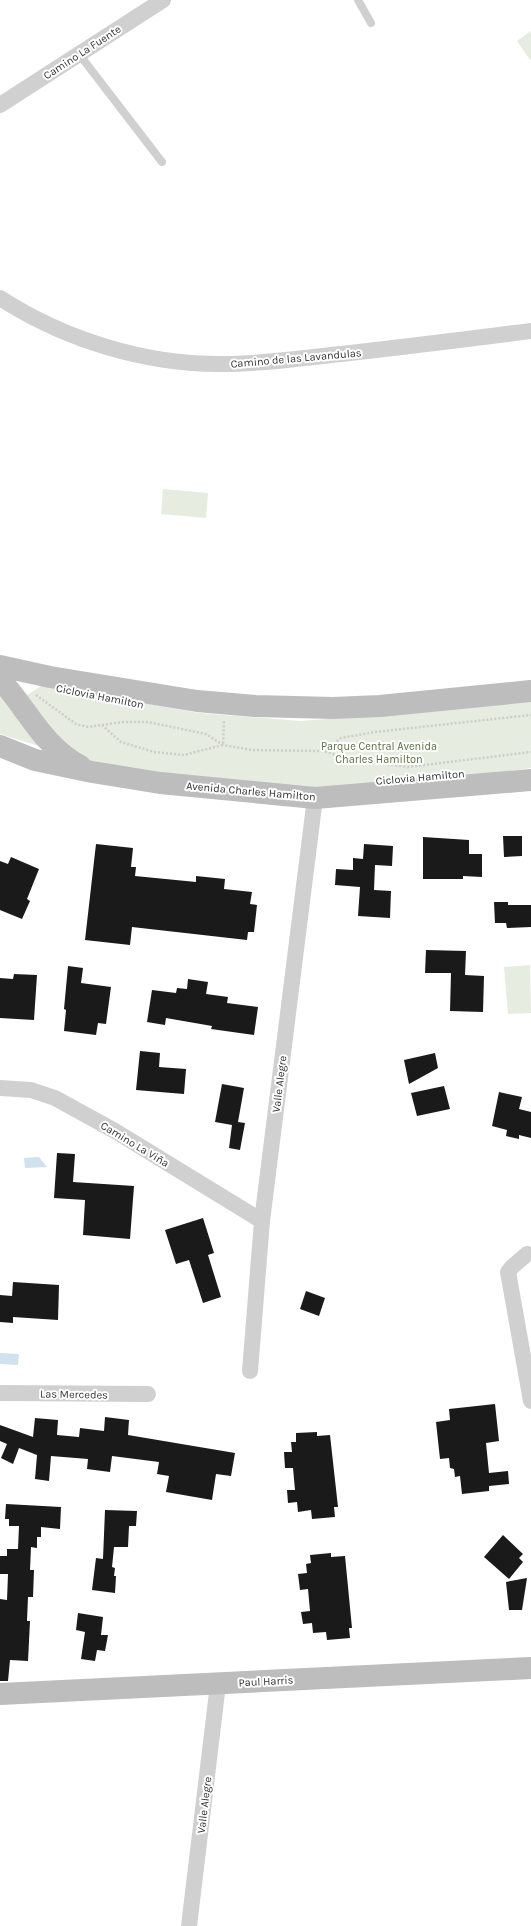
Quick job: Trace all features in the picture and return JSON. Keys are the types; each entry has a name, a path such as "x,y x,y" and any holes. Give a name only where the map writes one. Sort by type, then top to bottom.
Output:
{"main road":[{"path":"0,666 29,689 197,701 224,716 285,707 380,706 531,691"},
{"path":"29,689 30,720 44,738 65,756 92,772"},
{"name":"Avenida Charles Hamilton","path":"0,746 35,760 92,772 160,783 315,798 531,780"},
{"name":"Paul Harris","path":"0,1694 531,1668"}],"street":[{"name":"Camino La Fuente","path":"0,105 163,0"},
{"name":"Camino de las Lavandulas","path":"0,298 36,319 88,341 141,355 195,363 249,364 531,331"},
{"name":"Valle Alegre","path":"250,1371 262,1221 315,798"},
{"name":"Camino La Viña","path":"0,1088 31,1090 55,1098 115,1131 262,1221"},
{"path":"527,1254 508,1272 531,1401"},
{"name":"Las Mercedes","path":"0,1393 148,1394"},
{"name":"Valle Alegre","path":"189,1926 218,1684"}],"lane":[{"path":"358,0 371,23"},
{"path":"79,54 162,162"}],"path":[{"path":"29,689 76,724 88,727 148,722 206,734 224,744 252,750 323,751 361,761 408,767 531,752"},
{"path":"224,716 224,744"},
{"path":"323,751 341,738 375,732 531,716"},
{"path":"102,725 121,742 154,752 184,755 224,744"}],"green space":[{"path":"531,31 531,59 530,60 517,41"},
{"path":"163,489 208,493 206,518 161,514"},
{"name":"Parque Central Avenida Charles Hamilton","path":"43,685 199,713 301,721 430,711 531,701 531,768 380,790 319,789 161,773 84,760 0,734 0,691 12,704"},
{"path":"530,965 531,1013 508,1014 504,967"}],"water":[{"path":"39,1157 47,1167 25,1168 24,1158"},
{"path":"0,1353 19,1354 18,1365 0,1364"}],"building":[{"path":"503,836 522,836 522,856 504,857"},
{"path":"423,837 469,840 469,854 482,854 482,877 463,876 463,879 423,879"},
{"path":"96,844 133,848 131,867 136,867 135,876 196,882 196,876 225,879 224,889 252,892 250,904 257,905 254,932 248,932 247,940 132,927 130,945 85,940"},
{"path":"364,844 393,846 392,866 375,865 374,890 391,891 390,918 358,916 360,887 335,885 336,869 353,870 353,858 363,859"},
{"path":"11,857 39,869 27,899 30,901 22,919 0,910 0,861 8,864"},
{"path":"494,902 508,902 508,905 531,905 531,927 507,928 506,923 495,923"},
{"path":"426,950 466,951 465,975 484,976 483,1012 450,1011 451,973 425,973"},
{"path":"68,966 83,968 81,983 111,987 106,1024 98,1023 96,1035 64,1031 66,1010 64,1009"},
{"path":"14,974 37,975 34,1020 0,1018 0,978 13,979"},
{"path":"188,979 208,982 206,994 228,997 227,1003 258,1007 254,1035 211,1029 212,1026 166,1018 165,1025 147,1022 152,990 176,993 177,988 187,989"},
{"path":"140,1051 160,1053 159,1067 186,1069 184,1094 136,1090"},
{"path":"435,1053 438,1068 409,1084 404,1060"},
{"path":"222,1084 244,1088 238,1122 245,1123 240,1150 229,1148 232,1125 215,1122"},
{"path":"444,1086 450,1109 417,1116 411,1093"},
{"path":"499,1092 522,1097 519,1109 531,1112 531,1138 519,1135 519,1139 506,1136 507,1130 492,1126"},
{"path":"57,1153 75,1154 73,1182 134,1186 130,1239 83,1235 85,1200 54,1198"},
{"path":"203,1218 214,1253 208,1255 221,1297 203,1303 189,1260 176,1264 165,1230"},
{"path":"13,1282 59,1285 58,1320 13,1317 13,1323 0,1322 0,1295 12,1296"},
{"path":"306,1291 325,1298 319,1316 300,1309"},
{"path":"495,1404 499,1441 486,1443 489,1473 508,1471 509,1484 489,1486 489,1491 462,1494 460,1476 455,1477 454,1469 450,1468 449,1458 440,1459 436,1422 450,1420 449,1409"},
{"path":"105,1417 129,1420 128,1435 235,1453 231,1476 216,1474 212,1500 166,1492 169,1476 157,1474 159,1462 112,1456 110,1472 87,1469 88,1459 51,1456 49,1481 35,1479 37,1455 19,1448 13,1464 1,1458 7,1444 0,1441 0,1425 33,1437 35,1418 58,1420 57,1435 79,1437 80,1428 104,1431"},
{"path":"317,1432 317,1436 330,1435 338,1507 334,1507 335,1517 312,1519 311,1510 298,1512 297,1502 288,1503 287,1490 295,1490 293,1468 285,1468 284,1452 292,1452 291,1442 296,1442 296,1433"},
{"path":"6,1504 61,1507 60,1529 41,1527 41,1537 37,1537 37,1548 31,1547 30,1570 34,1570 33,1597 28,1597 27,1621 30,1621 28,1661 10,1660 8,1681 0,1681 0,1599 7,1600 8,1574 0,1574 0,1556 7,1556 7,1549 18,1549 19,1526 9,1526 9,1519 5,1519"},
{"path":"105,1510 137,1511 136,1526 129,1526 128,1547 114,1547 112,1567 115,1568 114,1576 116,1576 115,1593 92,1590 96,1558 103,1559"},
{"path":"503,1535 523,1554 519,1558 523,1562 509,1579 484,1557"},
{"path":"331,1553 331,1557 345,1556 352,1628 349,1628 350,1638 327,1640 326,1632 313,1633 312,1623 303,1624 301,1612 310,1611 308,1589 300,1590 298,1574 307,1573 306,1564 311,1563 310,1555"},
{"path":"527,1578 522,1610 509,1610 506,1582"},
{"path":"78,1613 103,1617 101,1635 108,1635 105,1651 97,1650 95,1661 81,1659 85,1632 76,1630"}]}
